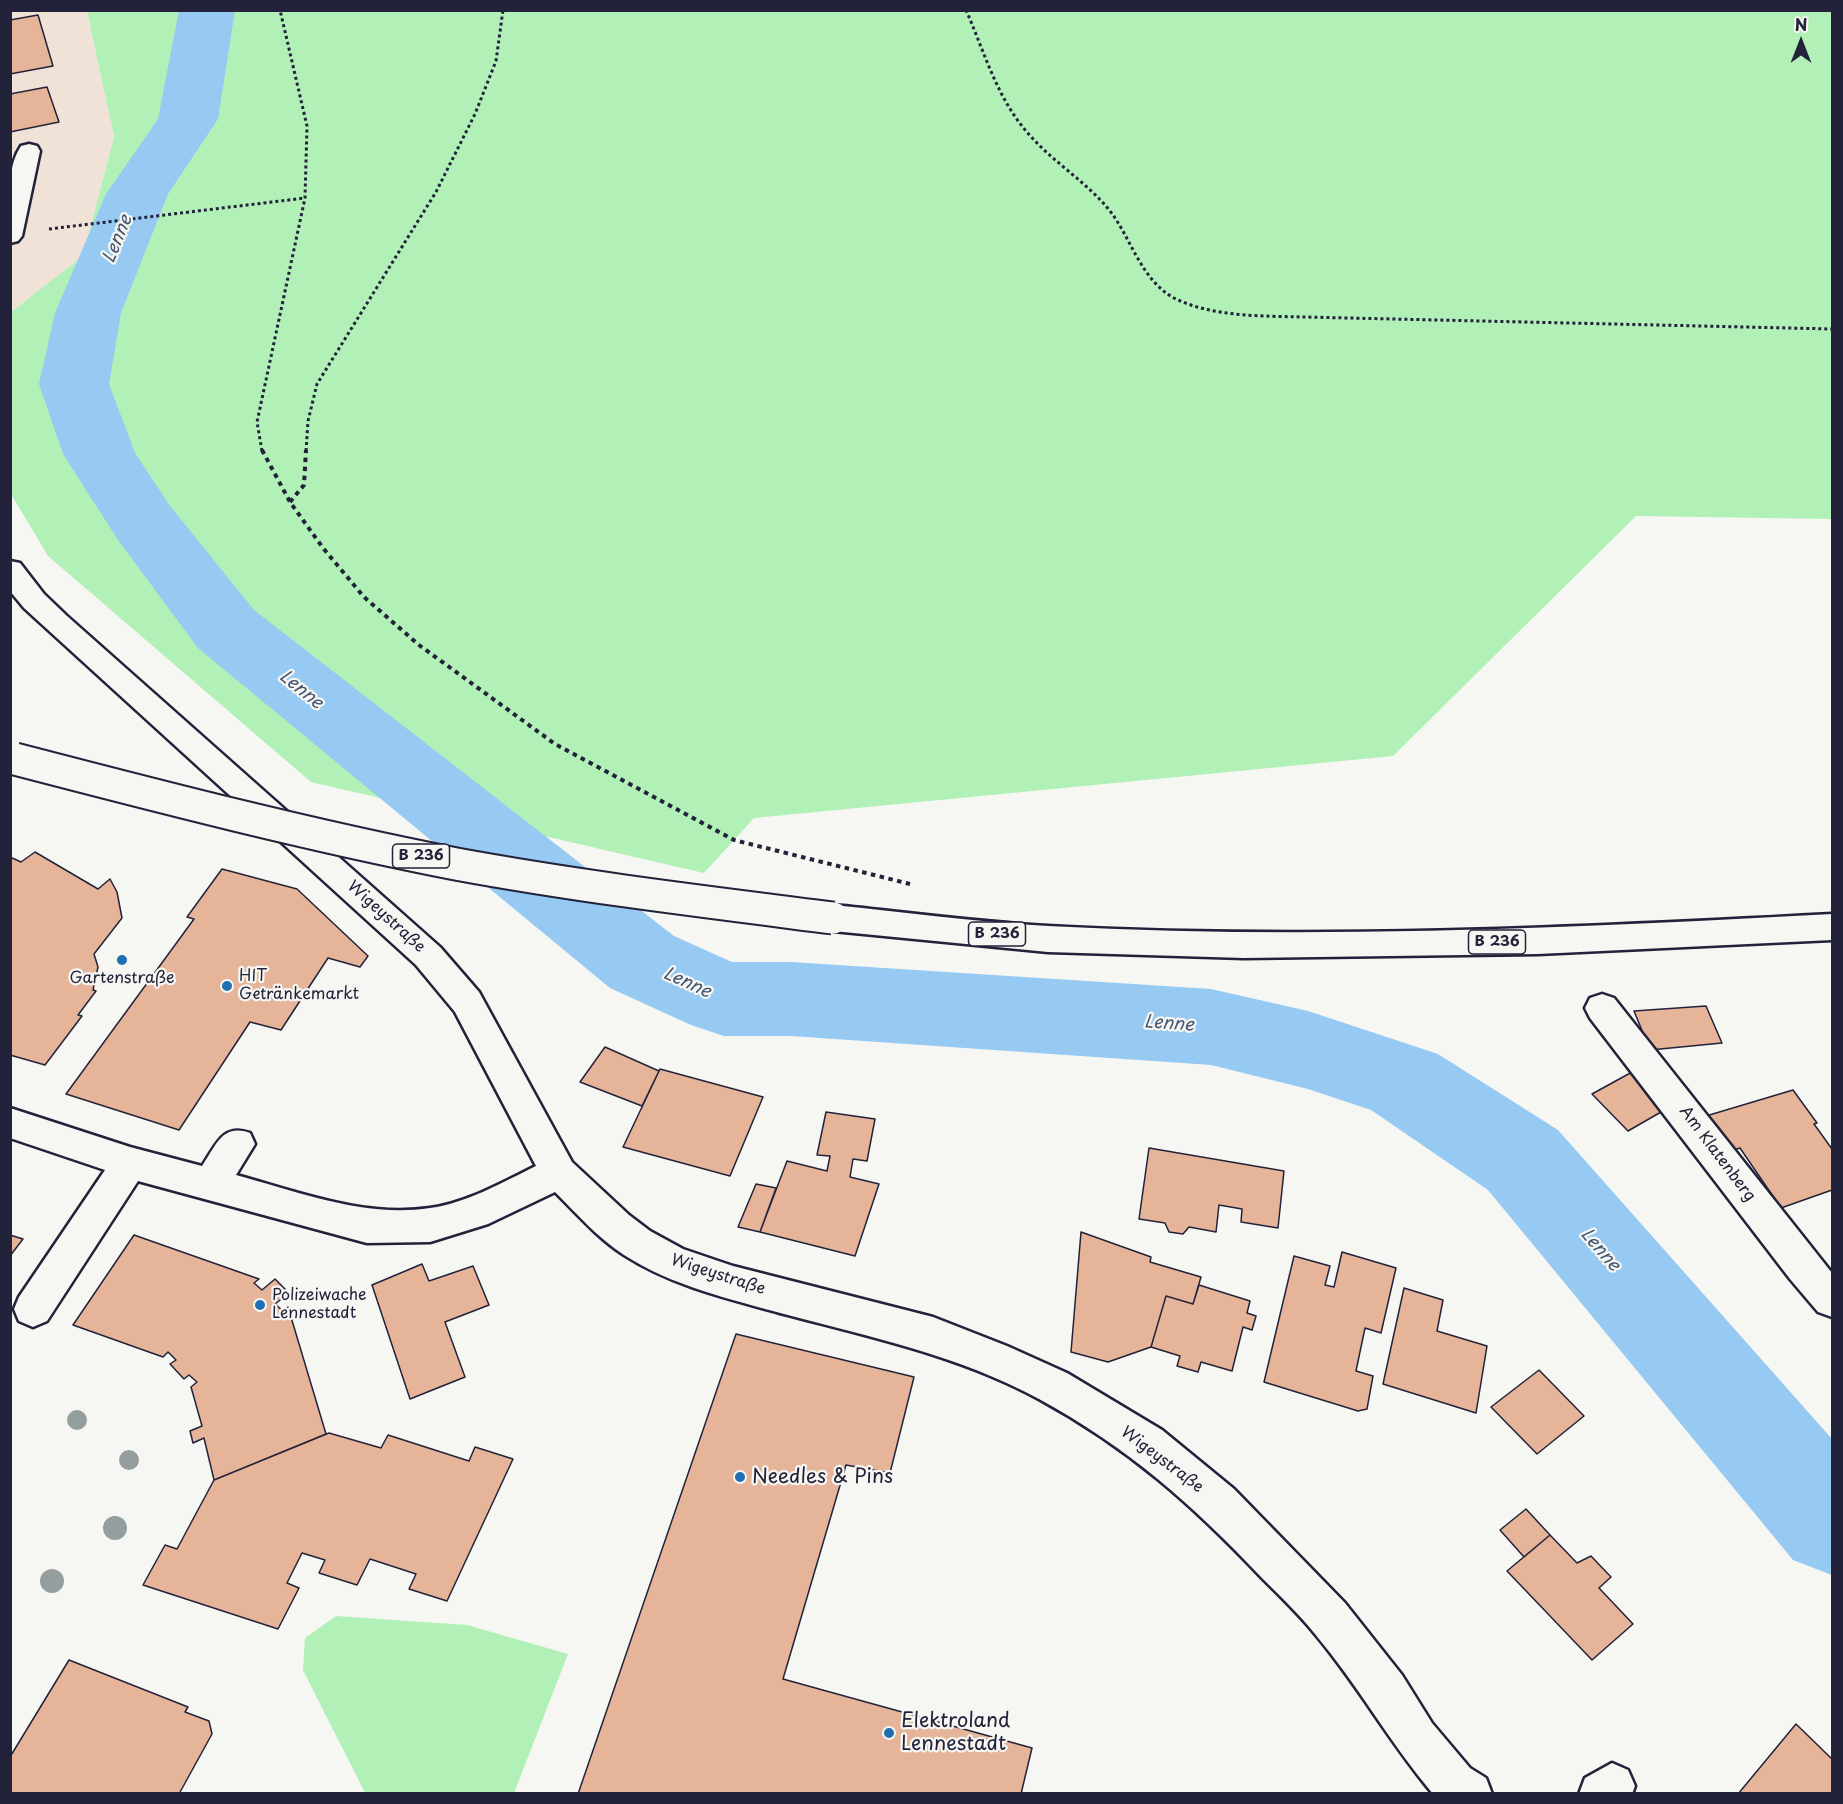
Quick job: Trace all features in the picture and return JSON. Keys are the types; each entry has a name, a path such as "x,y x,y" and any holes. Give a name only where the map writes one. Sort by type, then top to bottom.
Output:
{"street":[{"path":"10,236 29,152"},
{"name":"Wigeystraße","path":"10,570 34,601 57,623 428,956 467,1002 559,1173 616,1227 637,1243 672,1262 733,1283 933,1335 1053,1386 1148,1444 1219,1503 1330,1618 1386,1691 1416,1739 1454,1784 1470,1794"},
{"name":"B 236","path":"13,758 217,811 404,854 601,888 833,918 1046,939 1161,943 1527,942 1833,927"},
{"name":"Am Klatenberg","path":"1602,1008 1803,1267 1833,1300"},
{"path":"10,1123 130,1163 367,1226 430,1225 475,1212 559,1173"},
{"path":"210,1184 237,1144"},
{"path":"33,1309 130,1163"}],"path":[{"path":"280,10 307,126 305,198 257,422 263,454 290,502 323,548 364,597 419,645 555,744 734,840 915,885"},
{"path":"290,502 304,485 308,421 317,384 436,192 470,124 496,61 503,10"},
{"path":"966,10 1010,110 1027,134 1094,192 1116,220 1159,287 1175,298 1200,307 1283,316 1833,329"},
{"path":"75,226 305,198"}],"shaded area":[{"path":"11,11 87,11 114,137 83,256 11,312"}],"green space":[{"path":"87,11 1832,11 1832,519 1636,516 1393,756 754,818 704,873 311,782 48,556 11,494 11,312 83,256 114,137"},
{"path":"336,1616 467,1625 568,1654 514,1793 365,1793 303,1670 305,1638"}],"building":[{"path":"38,15 53,66 10,74 10,20"},
{"path":"47,87 59,122 10,132 10,94"},
{"path":"35,852 98,889 110,879 117,892 122,918 94,954 98,967 93,990 96,991 78,1015 82,1016 45,1065 10,1055 10,857 21,862"},
{"name":"HIT Getränkemarkt","path":"222,869 297,889 368,956 360,967 328,958 281,1030 250,1022 179,1130 66,1094 194,919 187,917"},
{"path":"1706,1006 1722,1043 1650,1050 1634,1011"},
{"path":"605,1047 659,1071 642,1106 580,1082"},
{"path":"660,1069 763,1097 730,1176 623,1147"},
{"path":"1632,1072 1668,1108 1628,1131 1592,1094"},
{"path":"1793,1090 1817,1123 1814,1124 1832,1149 1832,1190 1781,1208 1740,1148 1730,1151 1706,1116"},
{"path":"826,1112 875,1119 867,1161 853,1159 850,1177 879,1184 855,1256 760,1232 787,1161 827,1171 830,1156 817,1155"},
{"path":"1149,1148 1284,1171 1278,1228 1241,1222 1242,1209 1219,1205 1216,1232 1189,1227 1183,1234 1169,1232 1165,1223 1139,1219"},
{"path":"756,1184 776,1188 760,1232 738,1227"},
{"path":"1081,1232 1151,1257 1150,1262 1201,1277 1193,1304 1166,1296 1151,1347 1108,1362 1071,1352"},
{"path":"10,1235 23,1239 10,1256"},
{"path":"134,1235 259,1279 254,1283 262,1290 275,1279 289,1293 275,1304 283,1311 288,1307 326,1434 214,1480 204,1438 193,1443 190,1431 202,1426 191,1387 197,1382 189,1375 184,1379 170,1364 176,1360 168,1352 163,1357 73,1325"},
{"path":"1342,1252 1396,1268 1381,1333 1365,1328 1356,1371 1373,1376 1367,1409 1358,1411 1264,1382 1294,1256 1330,1266 1325,1285 1334,1287"},
{"path":"422,1264 429,1281 473,1266 489,1305 445,1322 465,1377 410,1399 372,1285"},
{"path":"1199,1285 1250,1301 1247,1313 1256,1316 1252,1330 1243,1327 1232,1371 1201,1362 1198,1372 1177,1366 1180,1356 1151,1347 1166,1296 1193,1304"},
{"path":"1404,1288 1443,1300 1437,1331 1487,1346 1476,1413 1383,1384"},
{"path":"736,1334 914,1377 890,1473 846,1465 783,1679 1032,1748 1021,1794 578,1794"},
{"path":"1539,1370 1584,1416 1537,1454 1491,1407"},
{"path":"329,1433 381,1448 388,1435 469,1461 475,1447 513,1459 447,1601 409,1589 416,1574 370,1559 357,1585 319,1573 325,1560 302,1553 287,1583 299,1588 278,1629 143,1585 165,1545 177,1549 214,1480"},
{"path":"1526,1509 1550,1535 1524,1557 1500,1530"},
{"path":"1550,1535 1577,1563 1591,1556 1611,1577 1599,1588 1633,1624 1592,1660 1507,1571"},
{"path":"69,1660 188,1707 185,1712 209,1721 212,1734 179,1794 10,1794 10,1757"},
{"path":"1796,1724 1832,1759 1832,1794 1738,1794"}],"waterway":[{"name":"Lenne","path":"207,10 188,119 137,194 88,313 74,384 99,454 144,523 226,629 642,962 724,999 791,999 1211,1027 1308,1050 1404,1082 1523,1160 1832,1521"}],"place":[{"name":"Gartenstraße","path":"122,960"},
{"name":"HIT Getränkemarkt","path":"227,986"},
{"name":"Polizeiwache Lennestadt","path":"260,1305"},
{"name":"Needles & Pins","path":"740,1477"},
{"name":"Elektroland Lennestadt","path":"889,1733"}]}
